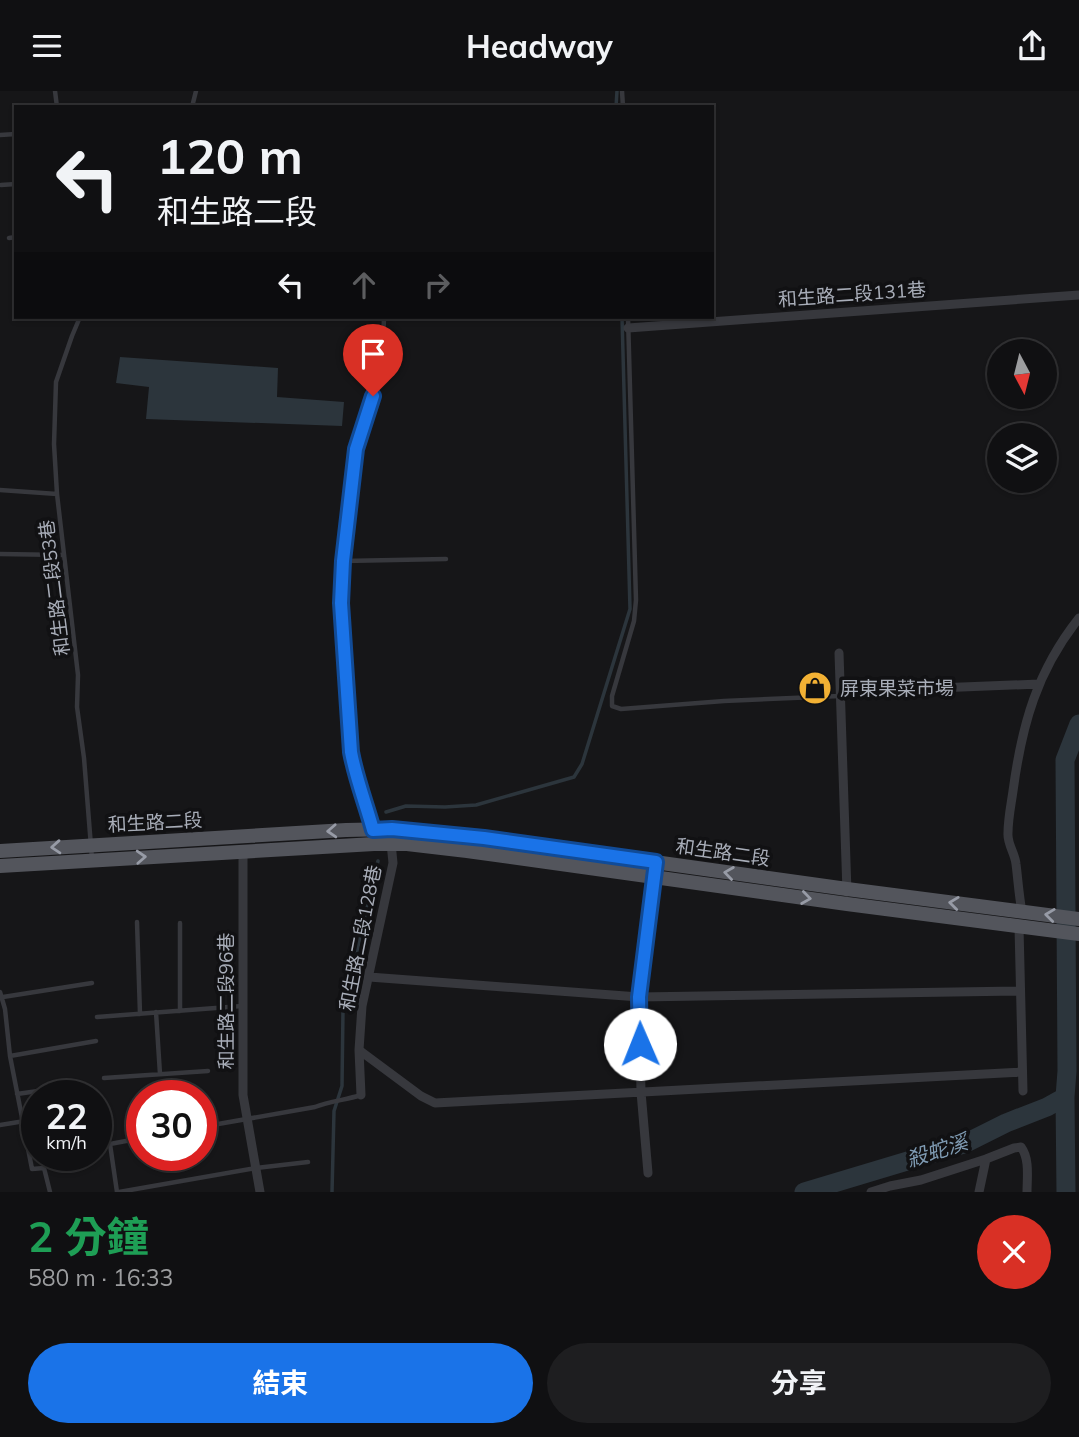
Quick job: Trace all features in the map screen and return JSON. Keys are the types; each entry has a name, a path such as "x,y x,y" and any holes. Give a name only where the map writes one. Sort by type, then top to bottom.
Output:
{"main road":[{"name":"和生路二段","path":"0,866 92,852 392,836 484,838 655,869 1079,934"},
{"name":"和生路二段","path":"0,851 243,851 374,837"},
{"name":"和生路二段","path":"847,897 1079,919"}],"street":[{"name":"和生路二段131巷","path":"628,328 1079,295"},
{"path":"1022,912 1016,862 1007,834 1018,756 1030,707 1043,674 1079,618"},
{"path":"839,653 847,897"},
{"path":"937,688 1039,684"},
{"name":"和生路二段128巷","path":"361,1095 359,1050 362,1006 393,863 392,836"},
{"name":"和生路二段96巷","path":"243,851 243,1095 260,1192"},
{"path":"648,1173 641,1092 639,997 655,869"},
{"path":"1022,927 1020,991 1023,1091"},
{"path":"369,977 639,997 1020,991"},
{"path":"359,1050 421,1096 435,1103 1021,1072"},
{"path":"871,1192 921,1181 1021,1147 1027,1160 1027,1192"},
{"path":"979,1192 986,1159"},
{"path":"918,1192 921,1181"}],"lane":[{"path":"9,237 14,237"},
{"name":"和生路二段53巷","path":"79,319 56,382 54,444 57,494 78,675 77,707 92,852"},
{"path":"374,837 351,752 341,603 356,449 373,396 383,347 384,319"},
{"path":"628,319 636,600 634,621 612,696 612,706 621,709 840,696"},
{"path":"0,491 57,494"},
{"path":"0,554 64,555"},
{"path":"343,561 446,559"},
{"path":"137,922 140,1014"},
{"path":"180,923 180,1011"},
{"path":"21,1116 1,995 92,983"},
{"path":"97,1017 243,1006"},
{"path":"156,1012 160,1075"},
{"path":"10,1056 96,1041"},
{"path":"104,1078 208,1071"},
{"path":"17,1094 21,1093"},
{"path":"217,1124 315,1107 361,1095"},
{"path":"0,1125 21,1121"},
{"path":"126,1141 110,1144 118,1192 256,1168 308,1162"},
{"path":"45,1171 50,1192"}],"shaded area":[{"path":"120,357 278,368 277,397 344,402 342,426 146,419 149,387 116,383"}],"waterway":[{"path":"616,105 617,91"},
{"path":"386,812 406,806 476,805 574,777 582,764 630,609 622,319"},
{"path":"1066,1192 1065,760 1079,724"},
{"path":"332,1192 334,1111 342,1086 343,1010 378,861"},
{"name":"殺蛇溪","path":"804,1192 964,1144 1065,1097"}],"place":[{"name":"屏東果菜市場","path":"815,688"}],"route":[{"path":"373,396 356,449 341,603 351,752 373,830 392,829 484,838 656,862 639,997 640,1044"}]}
